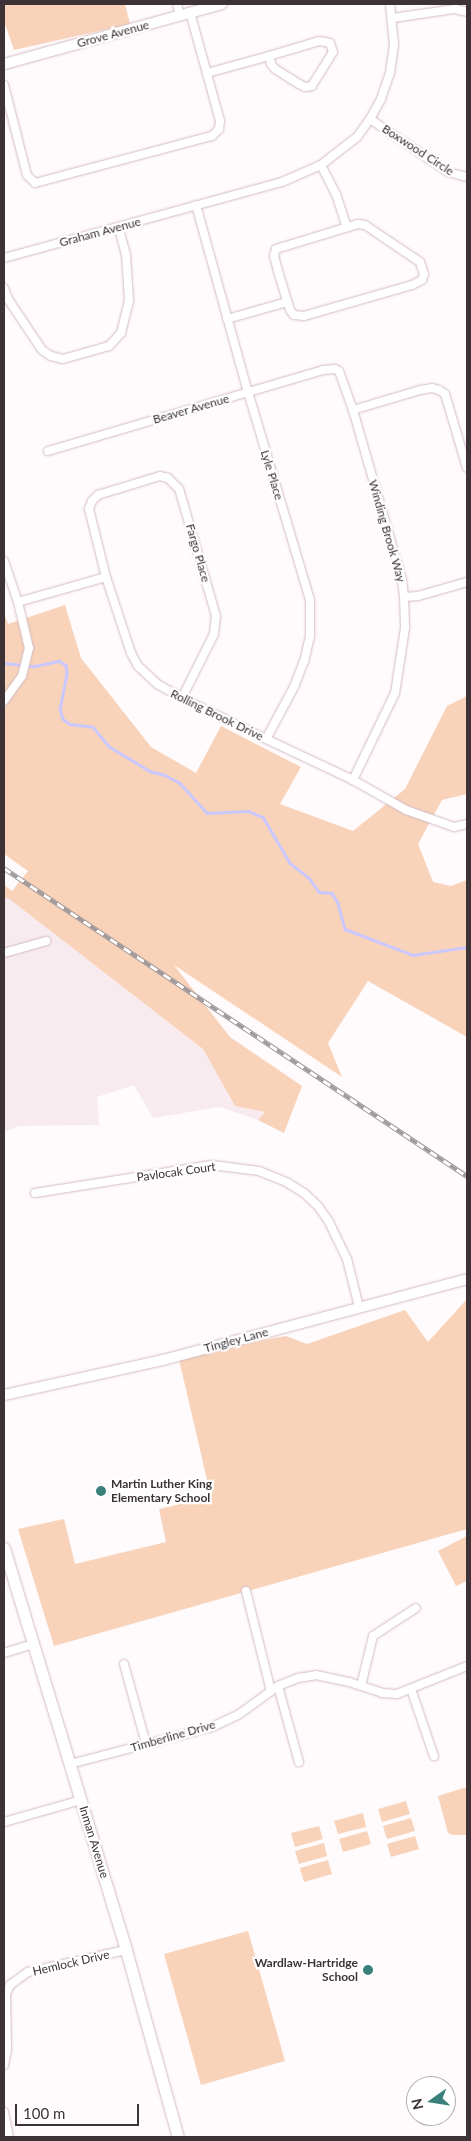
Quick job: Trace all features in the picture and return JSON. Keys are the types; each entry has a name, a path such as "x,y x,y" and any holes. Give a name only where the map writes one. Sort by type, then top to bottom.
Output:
{"main road":[{"name":"Inman Avenue","path":"4,1548 126,1950 178,2137"}],"street":[{"path":"4,85 27,176 35,183 212,136 220,126 207,73 185,14 177,4"},
{"name":"Grove Avenue","path":"4,64 222,4"},
{"name":"Graham Avenue","path":"4,258 282,182 321,165 357,137 381,99 390,73 394,45 393,18 390,4"},
{"path":"393,18 455,9 467,12"},
{"path":"207,73 269,56 325,41 330,43 333,52 315,83 312,86 305,87 275,69 271,64 269,56"},
{"name":"Boxwood Circle","path":"370,119 448,172 467,177"},
{"path":"321,165 339,200 347,227"},
{"name":"Lyle Place","path":"196,206 248,392 310,600 310,636 304,661 295,685 266,739"},
{"path":"365,225 420,262 424,274 422,280 412,285 304,316 294,315 287,302 274,256 276,249 347,227 365,225"},
{"path":"4,288 8,299 42,350 51,356 63,359 109,346 121,333 129,300 126,255 119,228"},
{"path":"227,319 287,302"},
{"name":"Beaver Avenue","path":"48,452 323,370 335,369"},
{"name":"Winding Brook Way","path":"335,369 342,375 353,410 402,580 404,597 405,628 395,693 353,780"},
{"path":"353,410 420,390 432,388 439,390 445,394 467,468"},
{"name":"Fargo Place","path":"98,495 160,476 168,478 179,489 216,616 214,634 182,698"},
{"name":"Rolling Brook Drive","path":"98,495 92,501 89,509 89,518 106,577 130,653 138,666 156,684 353,780 414,814 454,827 467,824"},
{"path":"4,561 28,636 28,660 25,671 4,701"},
{"path":"18,602 106,577"},
{"path":"404,597 418,596 467,582"},
{"path":"4,953 46,941"},
{"name":"Pavlocak Court","path":"35,1193 212,1165 259,1171 288,1183 304,1193 318,1206 330,1222 347,1259 359,1307"},
{"name":"Tingley Lane","path":"4,1395 162,1360 467,1279"},
{"path":"246,1591 271,1692"},
{"path":"361,1686 373,1636 416,1608"},
{"path":"4,1653 34,1644"},
{"path":"124,1664 146,1744"},
{"name":"Timberline Drive","path":"70,1764 212,1727 238,1714 278,1686 298,1678 316,1675 397,1694 467,1666"},
{"path":"278,1686 299,1762"},
{"path":"411,1689 434,1756"},
{"path":"4,1822 81,1800"},
{"name":"Hemlock Drive","path":"4,2065 7,2049 5,1993 10,1985 28,1972 126,1950"},
{"path":"4,2112 9,2137"}],"shaded area":[{"path":"4,4 125,4 130,24 14,50 4,21"},
{"path":"65,605 81,658 151,747 196,773 221,726 301,767 280,804 353,831 405,789 447,706 467,696 467,794 442,800 418,844 433,882 451,886 467,880 467,1037 368,981 328,1043 342,1077 174,965 230,1037 302,1086 284,1133 258,1120 265,1112 235,1106 203,1049 8,898 4,899 4,885 12,891 28,871 4,854 4,613 8,624"},
{"path":"8,898 203,1049 235,1106 265,1112 258,1120 220,1107 153,1118 134,1085 97,1097 99,1125 19,1126 4,1132 4,899"},
{"path":"467,1299 467,1529 54,1646 18,1529 64,1519 75,1564 166,1542 159,1509 211,1497 178,1355 286,1336 307,1344 405,1310 428,1342"},
{"path":"467,1536 467,1581 456,1586 438,1551"},
{"path":"467,1787 467,1835 453,1835 448,1833 438,1796"},
{"path":"406,1801 410,1814 382,1822 378,1809"},
{"path":"363,1813 366,1827 338,1834 334,1821"},
{"path":"411,1818 415,1831 387,1839 383,1826"},
{"path":"319,1826 323,1839 295,1847 291,1833"},
{"path":"367,1831 371,1844 343,1852 339,1839"},
{"path":"415,1836 419,1849 391,1857 387,1844"},
{"path":"324,1843 327,1856 299,1864 295,1851"},
{"path":"328,1860 332,1874 304,1882 300,1868"},
{"path":"248,1931 285,2061 201,2085 164,1954"}],"waterway":[{"path":"4,663 35,666 59,661 66,665 67,674 60,709 63,719 70,724 93,727 110,747 150,771 165,775 180,783 207,813 248,811 263,817 290,863 309,878 319,892 332,893 338,903 345,929 413,955 467,947"}],"railway":[{"path":"4,868 467,1176"}],"place":[{"name":"Martin Luther King Elementary School","path":"101,1491"},
{"name":"Wardlaw-Hartridge School","path":"368,1970"}]}
